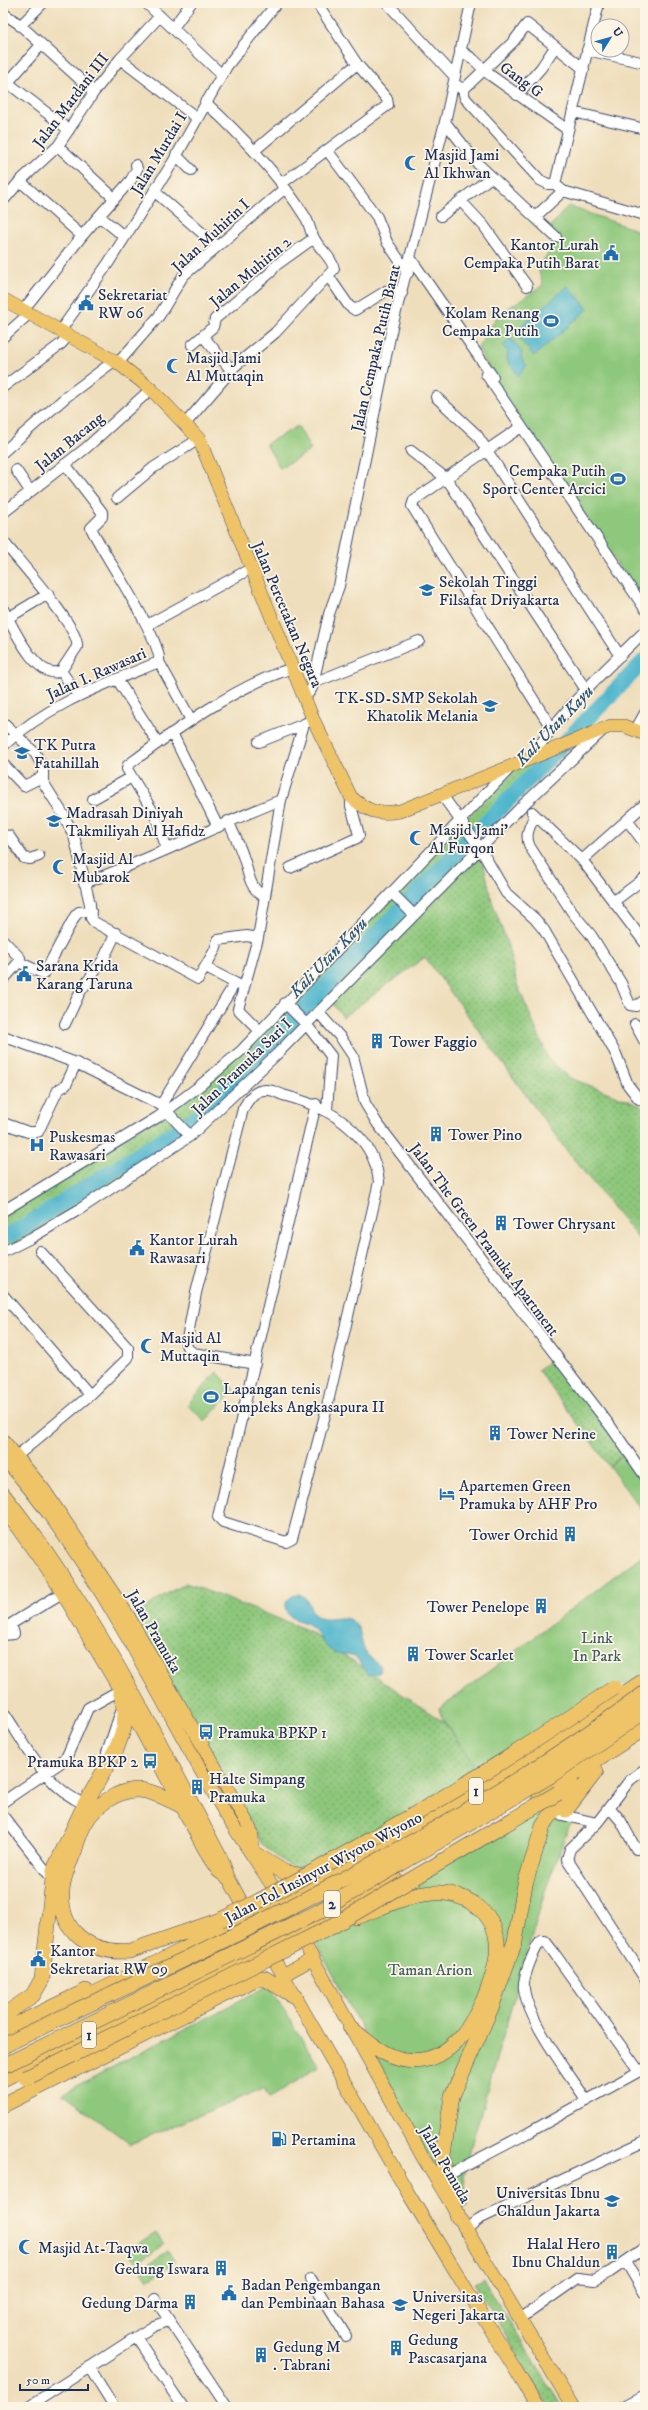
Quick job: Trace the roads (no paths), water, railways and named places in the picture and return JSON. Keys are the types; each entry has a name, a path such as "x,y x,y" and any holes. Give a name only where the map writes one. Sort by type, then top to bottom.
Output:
{"highway":[{"path":"3,2031 96,1986 220,1920 268,1898 419,1812 515,1755 614,1688 645,1674"},
{"name":"1","path":"3,2040 322,1879 418,1825 516,1766 645,1680"},
{"name":"Jalan Tol Insinyur Wiyoto Wiyono","path":"3,2046 309,1897 433,1829 550,1758 645,1693"},
{"path":"122,1696 124,1728 116,1750 82,1803 54,1870 59,1876 62,1900 67,1919 74,1932 84,1942 98,1948 117,1952 130,1951 220,1920"},
{"name":"Jalan Tol Insinyur Wiyoto Wiyono","path":"3,2066 318,1912 550,1776 645,1712"},
{"name":"1","path":"3,2079 267,1948 471,1839 645,1728"},
{"path":"3,2090 331,1926 596,1771 645,1736"},
{"path":"524,1899 532,1886 547,1842 567,1816 596,1771"},
{"path":"461,2223 444,2177 443,2154 452,2096 491,2008 515,1941 524,1899 525,1884 543,1826 572,1785"},
{"path":"3,2016 33,1995 42,1979 59,1876 86,1822 100,1806 118,1794 138,1790 162,1796 180,1805"},
{"path":"253,1853 284,1872 322,1879"},
{"path":"331,1926 411,1897 434,1893 450,1894 466,1898 480,1908 492,1922 498,1945 498,1960 493,1978 473,2021 461,2037 444,2051 427,2059 407,2059 390,2056 376,2050 350,2027"},
{"path":"3,2105 253,1980 264,1978 296,1996"}],"main road":[{"name":"Jalan Percetakan Negara","path":"3,299 27,311 116,362 151,389 199,439 250,569 305,698 309,721 351,797 370,810 383,814 400,811 442,795 540,753 554,749 605,728 616,725 640,731"},
{"name":"Jalan Pramuka","path":"3,1440 9,1458 69,1544 125,1631 218,1802 240,1839 253,1853 298,1932"},
{"name":"Jalan Pramuka","path":"9,1458 53,1503 127,1614 249,1826 252,1836 253,1853"},
{"path":"3,1493 28,1524 65,1579 121,1670 221,1858 229,1880 267,1948 408,2193 538,2407"},
{"path":"5,1511 28,1524"},
{"path":"5,1511 62,1593 122,1696 212,1863 218,1871 229,1880"},
{"path":"125,1631 127,1614"},
{"path":"121,1670 122,1696"},
{"name":"Jalan Pemuda","path":"298,1932 461,2223 523,2317 574,2407"},
{"path":"283,1974 312,1959"}],"street":[{"path":"20,26 43,3"},
{"path":"146,3 221,74"},
{"path":"173,28 191,3"},
{"name":"Jalan Murdai I","path":"3,387 61,344 64,333 176,155 221,74 277,3"},
{"path":"254,151 357,64 317,3"},
{"path":"387,3 455,80 463,90 465,98 540,180 548,184 555,184 563,191 645,215"},
{"name":"Jalan Cempaka Putih Barat","path":"305,698 311,692 329,614 344,563 392,327 408,273 445,122 471,3"},
{"path":"555,184 599,3"},
{"path":"3,13 20,26 94,92"},
{"name":"Jalan Mardani III","path":"3,201 20,181 58,146 94,92 120,59 160,16"},
{"path":"463,90 483,68 513,42 528,24 584,69"},
{"path":"41,45 6,85 69,130"},
{"path":"517,94 541,68 555,47"},
{"name":"Gang G","path":"460,50 517,94 568,130"},
{"path":"588,50 645,63"},
{"path":"120,59 197,118"},
{"name":"Jalan Muhirin I","path":"3,452 66,397 116,362 159,316 183,276 282,187 327,150 388,105 387,99 357,64"},
{"path":"185,424 231,370 275,333 329,276 334,266 314,238 306,219 254,151 205,102"},
{"path":"573,112 645,129"},
{"path":"445,122 491,177 556,237"},
{"path":"58,146 114,198"},
{"path":"327,150 377,217 387,242 408,273"},
{"path":"176,155 192,170"},
{"path":"3,337 27,311 82,236 131,180 137,169 136,165"},
{"path":"440,216 491,177"},
{"path":"20,181 82,236"},
{"path":"154,191 217,246"},
{"path":"536,217 563,191"},
{"path":"461,201 484,226 527,286"},
{"path":"99,216 125,236"},
{"name":"Jalan Muhirin 2","path":"192,345 213,327 215,319 275,266 314,238"},
{"path":"411,259 502,389 508,401 507,404"},
{"path":"329,276 349,306 355,310 386,291 392,290 402,292"},
{"path":"203,336 231,370"},
{"path":"486,374 645,609"},
{"name":"Jalan Bacang","path":"5,508 30,491 98,439 151,389"},
{"path":"436,397 478,435 620,656"},
{"path":"521,426 488,451 414,500 412,508 552,729"},
{"path":"117,498 157,464 199,439"},
{"path":"411,451 447,479 586,690"},
{"path":"65,464 102,512 102,517 91,528 147,625"},
{"path":"16,470 30,491"},
{"path":"3,541 48,594 77,642 74,653 61,671 51,673 43,669 6,620 3,609"},
{"name":"Jalan I. Rawasari","path":"3,746 16,734 78,695 159,662 159,656 147,625 189,604 250,569"},
{"path":"6,620 48,594"},
{"path":"540,753 539,746 552,729 586,690 645,631"},
{"path":"313,683 418,641"},
{"path":"159,662 191,720"},
{"path":"167,849 155,814 127,769 128,765 191,720 251,686 293,668"},
{"path":"61,671 78,695"},
{"path":"117,679 158,743"},
{"path":"640,731 645,713"},
{"path":"259,742 309,721"},
{"path":"168,1106 240,985 258,938 281,800 309,721"},
{"path":"3,722 40,760 43,767 42,777 74,836 91,911 91,918 94,922 116,933 116,936 195,978 200,978 218,940 247,936 258,938"},
{"name":"Jalan Pramuka Sari I","path":"3,1252 31,1238 80,1209 189,1135 254,1076 303,1021 318,1012 479,846 605,728"},
{"path":"172,733 218,827"},
{"path":"3,764 24,786 42,777"},
{"name":"Jalan Pramuka Sari I","path":"3,1211 168,1106 242,1050 259,1030 287,1006 393,894 463,825 512,766"},
{"path":"93,799 132,777"},
{"path":"442,795 479,846 506,893 535,919 544,930 616,1054 628,1085 639,1099 645,1101"},
{"path":"290,868 357,838 359,835 351,806 351,797"},
{"path":"84,883 114,873 218,827 228,821 281,800"},
{"path":"582,860 645,804"},
{"path":"523,805 536,815 582,860 645,942"},
{"path":"536,815 527,833 527,842 568,907 591,935 621,983 630,1005 636,1006 645,1000"},
{"path":"627,820 645,844"},
{"path":"228,821 244,856 250,883 258,893 265,897"},
{"path":"3,834 7,834 24,858 30,859 39,856"},
{"path":"614,902 645,878"},
{"path":"393,894 413,913"},
{"path":"19,962 40,974 45,974 75,916 79,912 91,911"},
{"path":"65,1024 80,992 103,960 116,933"},
{"path":"3,940 19,955 19,962 3,980"},
{"path":"206,968 240,985"},
{"path":"240,985 238,1009 259,1030"},
{"path":"287,1006 303,1021 331,1056 327,1110"},
{"name":"Jalan The Green Pramuka Apartment","path":"318,1012 341,1038 353,1056 365,1104 378,1123 611,1427 645,1476"},
{"path":"635,1024 645,1042"},
{"path":"3,1036 76,1063 168,1106 189,1135"},
{"path":"3,1124 28,1132 38,1132 58,1090 66,1085 76,1063"},
{"path":"255,1364 193,1353 188,1349 186,1344 196,1293 243,1109 248,1100 254,1094 266,1090 316,1104 327,1110 349,1127 368,1148 377,1165 379,1182 325,1415 292,1539 286,1542 223,1522 218,1517 255,1364 316,1104"},
{"path":"9,1458 90,1395 128,1358 128,1348 40,1251"},
{"path":"3,1295 90,1395"},
{"path":"3,1635 14,1634 11,1624 62,1593"},
{"path":"3,1802 67,1756 88,1708 122,1696"},
{"path":"3,1711 46,1772 69,1796 82,1803"},
{"path":"645,1769 630,1780 597,1823 570,1849 567,1858 645,1979"},
{"path":"609,1807 621,1821 636,1850 645,1848"},
{"path":"3,1816 59,1876"},
{"path":"567,1816 597,1823"},
{"path":"444,2177 587,2101 642,2070 552,1950 544,1941 541,1941 524,1980 524,1991 546,2038 587,2101"},
{"path":"461,2223 479,2220 645,2141"},
{"path":"523,2317 578,2278 594,2280 626,2262 645,2248"},
{"path":"626,2262 645,2294"},
{"path":"311,2279 346,2336"},
{"path":"155,2299 227,2407"},
{"path":"31,2406 136,2337 154,2326 168,2320"},
{"path":"136,2337 183,2407"},
{"path":"89,2367 114,2407"},
{"path":"622,2407 645,2395"}],"water":[{"name":"Kolam Renang Cempaka Putih","path":"568,286 588,309 534,356 514,332"},
{"path":"511,338 522,352 521,359 527,365 519,376 507,360 508,352 503,346"},
{"path":"299,1594 307,1600 315,1615 319,1618 344,1618 353,1622 359,1630 366,1653 380,1665 379,1673 369,1675 355,1656 334,1652 326,1646 317,1633 308,1624 290,1616 285,1608 286,1603 291,1597"}],"waterway":[{"name":"Kali Utan Kayu","path":"3,1237 17,1231 198,1117 645,660"}],"place":[{"name":"Masjid Jami Al Ikhwan","path":"412,163"},
{"name":"Kantor Lurah Cempaka Putih Barat","path":"611,253"},
{"name":"Sekretariat RW 06","path":"86,303"},
{"name":"Kolam Renang Cempaka Putih","path":"551,321"},
{"name":"Masjid Jami Al Muttaqin","path":"174,366"},
{"name":"Cempaka Putih Sport Center Arcici","path":"618,479"},
{"name":"Sekolah Tinggi Filsafat Driyakarta","path":"427,590"},
{"name":"TK-SD-SMP Sekolah Khatolik Melania","path":"490,706"},
{"name":"TK Putra Fatahillah","path":"22,753"},
{"name":"Madrasah Diniyah Takmiliyah Al Hafidz","path":"54,821"},
{"name":"Masjid Jami' Al Furqon","path":"417,838"},
{"name":"Masjid Al Mubarok","path":"60,867"},
{"name":"Sarana Krida Karang Taruna","path":"24,974"},
{"name":"Tower Faggio","path":"377,1041"},
{"name":"Tower Pino","path":"436,1134"},
{"name":"Puskesmas Rawasari","path":"37,1145"},
{"name":"Tower Chrysant","path":"501,1223"},
{"name":"Kantor Lurah Rawasari","path":"137,1248"},
{"name":"Masjid Al Muttaqin","path":"148,1346"},
{"name":"Lapangan tenis kompleks Angkasapura II","path":"211,1397"},
{"name":"Tower Nerine","path":"495,1433"},
{"name":"Apartemen Green Pramuka by AHF Pro","path":"447,1494"},
{"name":"Tower Orchid","path":"570,1534"},
{"name":"Tower Penelope","path":"541,1606"},
{"name":"Tower Scarlet","path":"413,1654"},
{"name":"Pramuka BPKP 1","path":"206,1732"},
{"name":"Pramuka BPKP 2","path":"150,1761"},
{"name":"Halte Simpang Pramuka","path":"197,1787"},
{"name":"Kantor Sekretariat RW 09","path":"38,1959"},
{"name":"Pertamina","path":"279,2139"},
{"name":"Universitas Ibnu Chaldun Jakarta","path":"612,2201"},
{"name":"Masjid At-Taqwa","path":"26,2247"},
{"name":"Halal Hero Ibnu Chaldun","path":"612,2252"},
{"name":"Gedung Iswara","path":"221,2268"},
{"name":"Badan Pengembangan dan Pembinaan Bahasa","path":"229,2293"},
{"name":"Gedung Darma","path":"190,2302"},
{"name":"Universitas Negeri Jakarta","path":"400,2305"},
{"name":"Gedung Pascasarjana","path":"396,2348"},
{"name":"Gedung M . Tabrani","path":"261,2355"}],"park label":[{"name":"Link In Park","path":"597,1646"},
{"name":"Taman Arion","path":"430,1969"}]}
